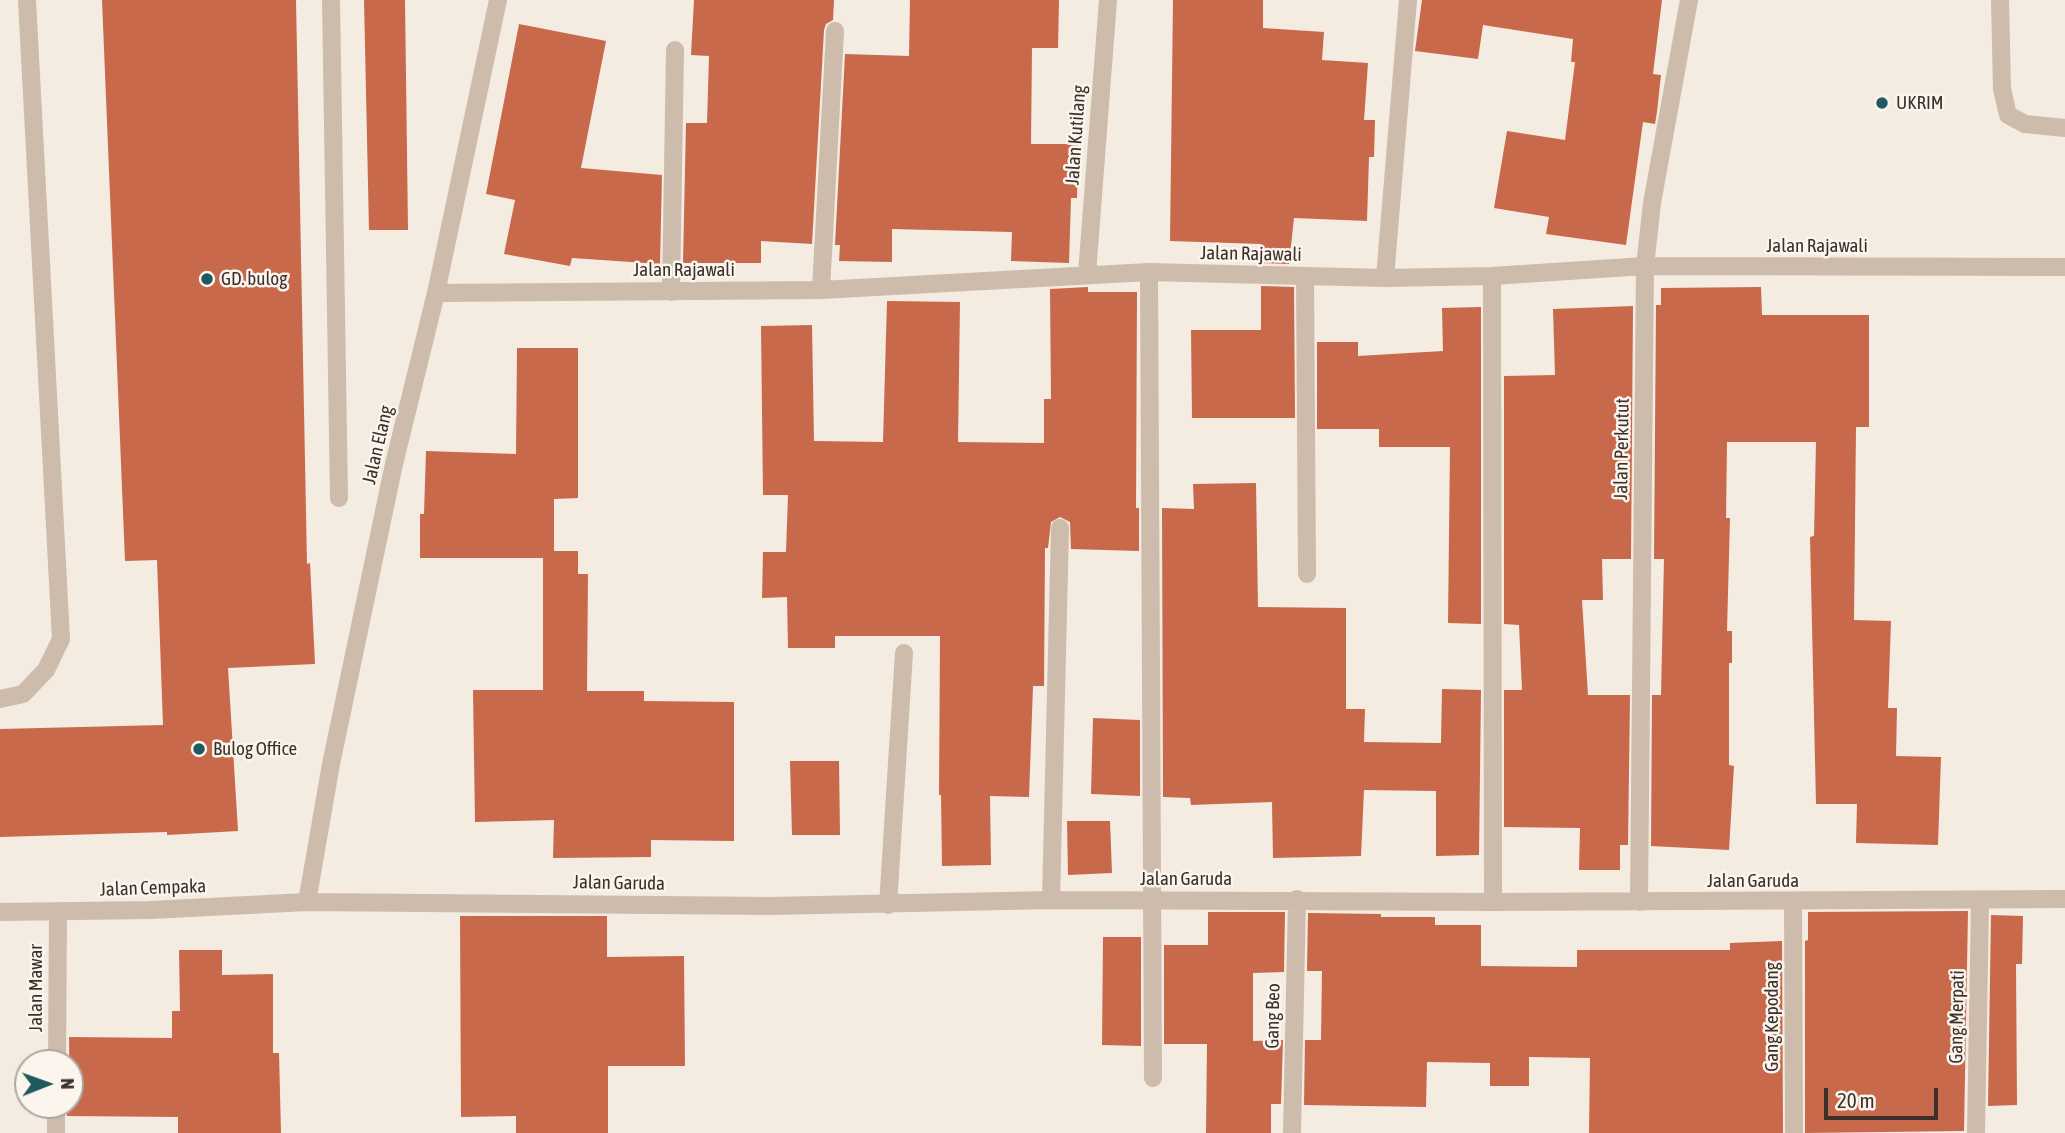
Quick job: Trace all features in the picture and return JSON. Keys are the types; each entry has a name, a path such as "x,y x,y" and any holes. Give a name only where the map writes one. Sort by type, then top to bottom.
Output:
{"street":[{"path":"0,699 23,695 46,670 61,639 27,0"},
{"path":"331,0 339,498"},
{"name":"Jalan Elang","path":"307,902 331,764 394,464 436,293 498,0"},
{"name":"Jalan Kutilang","path":"1087,274 1108,0"},
{"path":"1385,278 1408,0"},
{"name":"Jalan Perkutut","path":"1639,902 1645,266 1652,203 1689,0"},
{"path":"2000,0 2002,89 2008,115 2025,124 2065,128"},
{"path":"821,290 835,31"},
{"path":"671,292 675,50"},
{"name":"Jalan Rajawali","path":"436,293 821,290 1149,272 1385,278 1492,276 1645,266 2065,267"},
{"path":"1149,272 1153,1078"},
{"path":"1492,276 1493,902"},
{"path":"1305,277 1307,574"},
{"path":"1051,900 1060,528"},
{"path":"888,905 904,653"},
{"name":"Jalan Garuda","path":"307,902 888,905 1051,900 1639,902 2065,899"},
{"name":"Gang Beo","path":"1292,1133 1297,900"},
{"name":"Gang Kepodang","path":"1793,901 1794,1133"},
{"name":"Gang Merpati","path":"1976,1133 1980,901"},
{"name":"Jalan Cempaka","path":"0,912 58,913 307,902"},
{"name":"Jalan Mawar","path":"57,1049 58,913"}],"building":[{"name":"GD. bulog","path":"102,0 296,0 307,564 310,563 315,664 228,668 238,831 167,835 167,832 0,837 0,729 163,725 157,560 125,561"},
{"path":"364,0 405,0 408,230 369,230"},
{"path":"694,0 834,0 833,20 826,24 824,30 812,244 761,241 761,263 683,263 686,123 707,123 709,56 691,55"},
{"path":"910,0 1059,0 1058,48 1032,48 1031,144 1078,144 1077,198 1071,198 1069,263 1011,261 1012,232 892,229 892,262 839,261 840,245 835,245 845,54 909,56"},
{"path":"1173,0 1263,0 1263,28 1324,32 1322,60 1368,63 1364,120 1375,120 1374,157 1369,157 1367,221 1294,218 1289,264 1261,263 1261,244 1170,241"},
{"path":"1422,0 1662,0 1653,74 1661,75 1657,112 1655,124 1643,122 1626,245 1546,234 1549,217 1494,208 1507,131 1565,140 1575,62 1571,62 1573,39 1483,25 1478,59 1415,51"},
{"path":"519,24 606,41 581,168 662,175 660,264 572,258 570,266 504,254 515,200 486,194"},
{"path":"1261,286 1294,287 1295,418 1192,418 1191,330 1261,330"},
{"path":"1088,287 1088,292 1137,292 1136,508 1139,508 1139,551 1071,549 1070,522 1060,517 1051,522 1048,548 1045,548 1044,686 1033,686 1029,797 990,796 991,865 942,866 939,795 940,636 835,636 835,648 788,648 787,597 762,598 763,552 786,552 788,495 763,495 761,326 812,325 814,441 883,442 887,301 960,302 958,442 1044,443 1044,399 1051,399 1050,289"},
{"path":"1761,287 1762,315 1869,315 1869,427 1856,427 1854,620 1891,621 1888,708 1897,708 1896,756 1941,757 1938,845 1856,843 1857,804 1816,804 1810,537 1814,536 1816,442 1727,442 1726,518 1730,518 1727,631 1732,631 1732,663 1729,663 1729,765 1734,766 1729,850 1651,846 1652,695 1661,695 1664,559 1654,559 1656,305 1661,305 1661,288"},
{"path":"1633,306 1631,559 1602,559 1603,600 1582,600 1588,695 1630,695 1628,845 1620,845 1620,870 1579,870 1580,828 1504,827 1504,690 1522,690 1519,625 1504,624 1504,376 1555,375 1553,309"},
{"path":"1481,307 1481,624 1448,623 1450,447 1379,447 1379,429 1317,429 1317,342 1358,342 1358,356 1443,351 1442,308"},
{"path":"517,348 578,348 578,498 554,499 554,551 578,551 578,574 588,574 587,691 644,691 644,701 734,702 734,841 651,840 651,857 553,858 554,820 475,822 473,690 543,690 543,558 420,558 420,514 424,514 426,451 516,454"},
{"path":"1256,483 1258,607 1346,608 1346,709 1365,709 1364,742 1441,743 1442,689 1481,690 1479,855 1436,856 1436,791 1364,790 1361,856 1273,858 1272,802 1191,805 1190,798 1163,797 1162,508 1194,509 1193,484"},
{"path":"1093,718 1140,720 1140,796 1091,794"},
{"path":"790,761 839,761 840,835 792,835"},
{"path":"1067,821 1110,821 1112,873 1068,875"},
{"path":"1968,911 1964,1131 1805,1133 1805,941 1808,940 1808,912"},
{"path":"1208,912 1285,912 1284,972 1253,973 1253,1041 1283,1040 1281,1104 1271,1104 1271,1133 1206,1133 1207,1044 1164,1044 1164,945 1208,945"},
{"path":"1308,913 1435,917 1435,925 1481,925 1481,966 1577,967 1577,950 1730,950 1730,943 1782,941 1783,1133 1589,1133 1590,1058 1529,1057 1529,1086 1490,1086 1490,1063 1427,1062 1426,1107 1304,1105 1305,1040 1321,1040 1322,971 1307,971"},
{"path":"1991,915 2023,916 2022,964 2016,964 2017,1105 1988,1106"},
{"path":"460,916 607,916 607,957 684,956 685,1066 608,1066 608,1133 516,1133 516,1116 461,1117"},
{"path":"1103,937 1141,937 1141,1046 1102,1045"},
{"path":"179,950 222,950 222,975 273,974 273,1053 279,1053 281,1133 178,1133 178,1117 84,1116 84,1049 69,1049 69,1037 172,1038 172,1011 180,1011"}],"place":[{"name":"UKRIM","path":"1882,103"},
{"name":"GD. bulog","path":"207,279"},
{"name":"Bulog Office","path":"199,749"}]}
